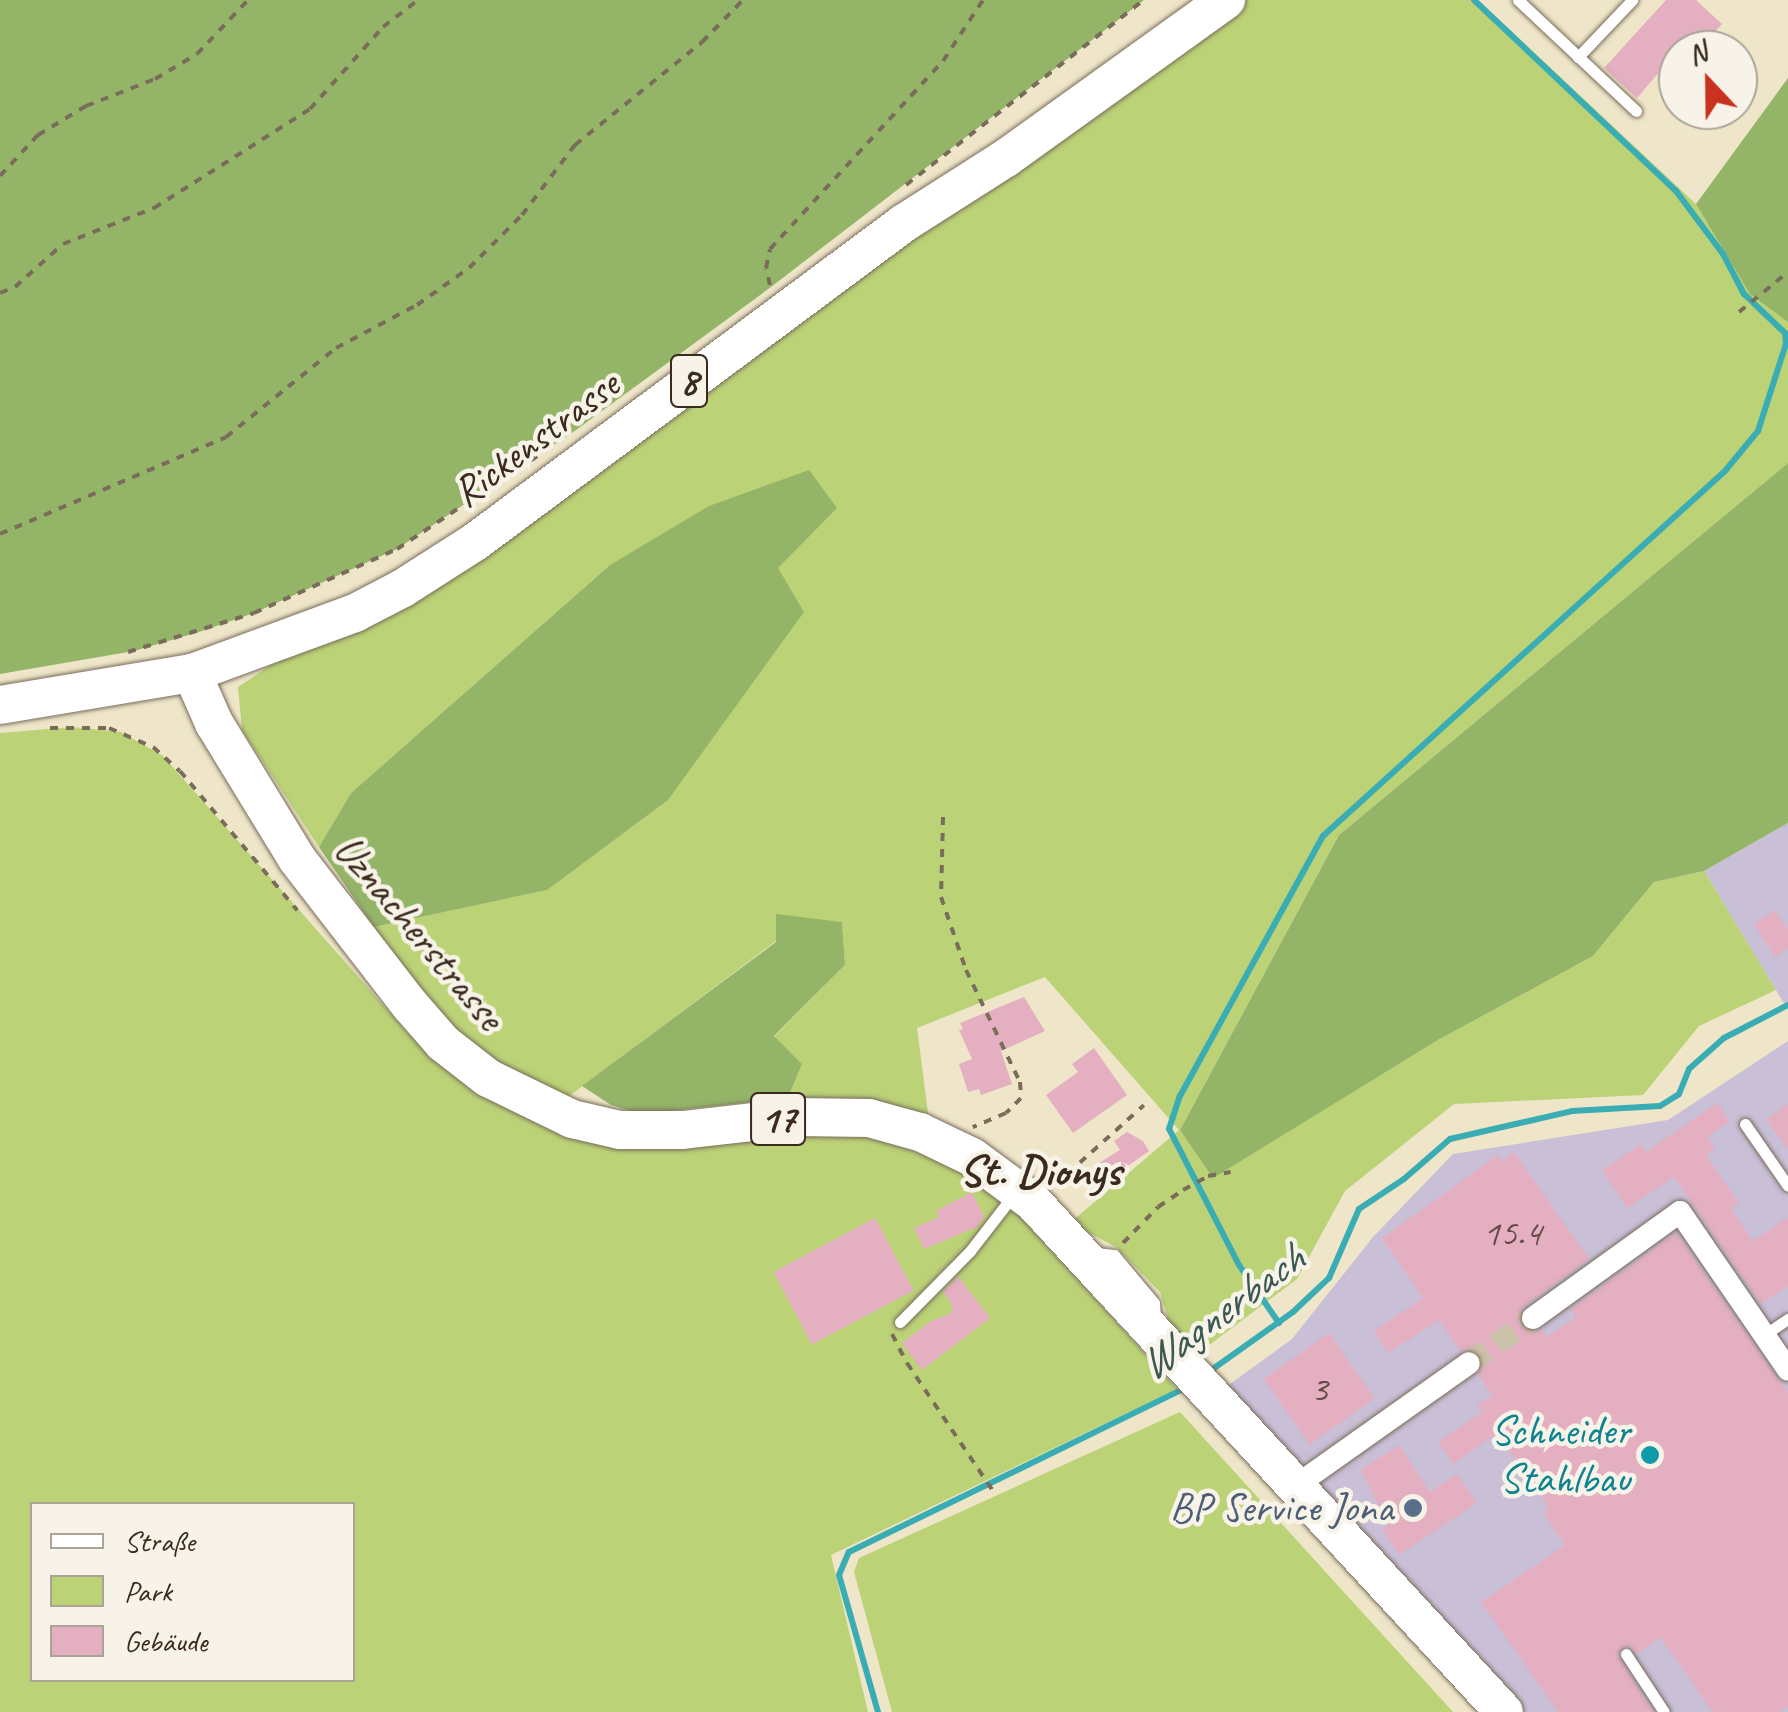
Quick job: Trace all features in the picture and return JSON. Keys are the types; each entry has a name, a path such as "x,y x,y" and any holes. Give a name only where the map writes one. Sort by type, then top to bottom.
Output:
{"main road":[{"name":"Rickenstrasse","path":"192,673 355,613 475,542 786,308 901,207 944,182 1190,0"},
{"name":"Rickenstrasse","path":"901,207 1006,158 1226,0"},
{"name":"8","path":"0,705 192,673"},
{"name":"Uznacherstrasse","path":"192,673 214,722 296,859 443,1043 488,1078 572,1119 620,1130 682,1130 795,1118 869,1118 920,1132 972,1157 1095,1253 1156,1339 1504,1712"}],"street":[{"path":"1533,1318 1680,1212 1788,1370"},
{"path":"1294,1486 1469,1363"}],"lane":[{"path":"1518,0 1636,111"},
{"path":"1578,57 1632,0"},
{"path":"1745,1124 1788,1186"},
{"path":"900,1322 1025,1197"},
{"path":"1765,1338 1788,1318"},
{"path":"1626,1654 1664,1712"}],"path":[{"path":"0,176 38,135 86,106 155,79 197,54 248,0"},
{"path":"0,293 15,288 63,244 154,208 310,109 382,26 418,0"},
{"path":"0,534 226,437 336,348 444,286 522,215 575,144 702,42 743,0"},
{"path":"786,308 771,287 766,268 770,248 943,60 982,0"},
{"path":"901,207 1144,0"},
{"path":"1740,312 1788,272"},
{"path":"116,654 254,613 397,549 561,440"},
{"path":"37,729 109,728 153,747 180,772 304,916"},
{"path":"942,817 941,897 966,970 1020,1082 1021,1098 1006,1113 976,1124 951,1147"},
{"path":"1025,1197 1144,1105"},
{"path":"1095,1253 1130,1233 1183,1190 1208,1176 1231,1172"},
{"path":"900,1322 892,1334 906,1363 994,1491"}],"shaded area":[{"path":"1788,823 1788,1010 1704,871"},
{"path":"1788,1041 1788,1712 1504,1712 1223,1389 1292,1339 1373,1237 1453,1154 1668,1120"}],"green space":[{"path":"0,0 1144,0 771,287 576,430 397,549 254,613 199,632 134,651 0,674"},
{"path":"1245,0 1478,0 1696,204 1750,293 1788,322 1788,463 1339,835 1180,1130 1213,1177 1438,1040 1593,956 1654,882 1704,871 1776,990 1699,1026 1643,1095 1454,1104 1345,1191 1297,1279 1192,1358 1176,1345 1160,1292 1116,1247 1070,1223 1179,1130 1045,977 917,1028 929,1120 788,1098 802,1064 774,1037 845,965 842,922 776,915 776,941 564,1100 458,1041 374,927 547,890 610,565 351,793 319,847 242,730 238,687 880,255"},
{"path":"1788,78 1788,322 1750,294 1696,204 1750,130 1758,130 1758,119"},
{"path":"1788,463 1788,823 1704,871 1654,882 1593,956 1438,1040 1213,1178 1180,1130 1339,835"},
{"path":"809,470 837,508 778,568 804,612 668,800 547,890 374,927 319,847 351,793 610,565 709,506"},
{"path":"72,727 121,732 163,756 407,1032 472,1091 557,1133 841,1133 881,1140 954,1165 1007,1202 1177,1389 831,1555 868,1712 0,1712 0,733"},
{"path":"776,914 842,922 845,965 774,1036 802,1064 788,1098 641,1114 611,1105 582,1086 776,942"},
{"path":"1180,1412 1453,1712 892,1712 854,1572 859,1558"}],"building":[{"path":"1666,0 1696,0 1722,24 1716,30 1658,30 1658,73 1637,98 1604,68"},
{"path":"1775,910 1788,930 1788,948 1775,957 1754,924"},
{"path":"1024,997 1045,1031 1001,1051 1012,1084 981,1095 979,1089 968,1092 959,1064 972,1059 959,1030 963,1029 960,1023"},
{"path":"1094,1048 1127,1095 1073,1133 1046,1095 1078,1072 1072,1064"},
{"path":"1717,1103 1730,1121 1707,1137 1715,1149 1706,1155 1739,1203 1731,1209 1753,1241 1788,1217 1788,1286 1761,1304 1674,1177 1627,1208 1602,1170 1641,1144 1646,1152"},
{"path":"1788,1104 1788,1150 1766,1119"},
{"path":"1127,1132 1143,1141 1149,1151 1109,1179 1099,1163 1120,1150 1114,1141"},
{"path":"1514,1152 1589,1259 1524,1306 1518,1319 1522,1327 1534,1333 1542,1330 1547,1337 1576,1317 1571,1309 1676,1233 1788,1393 1788,1706 1779,1712 1713,1712 1660,1637 1637,1654 1626,1645 1617,1654 1653,1712 1558,1712 1481,1602 1565,1545 1543,1513 1549,1508 1497,1433 1453,1464 1438,1442 1482,1412 1477,1405 1492,1396 1478,1375 1484,1363 1481,1354 1469,1348 1460,1351 1439,1320 1388,1353 1374,1331 1423,1298 1382,1238 1498,1155 1502,1161"},
{"path":"972,1192 984,1217 977,1227 924,1249 914,1228 939,1217 936,1211"},
{"path":"875,1218 913,1290 812,1344 773,1272"},
{"path":"958,1276 990,1318 922,1370 902,1343 931,1321 952,1313 952,1305 943,1292"},
{"path":"1329,1333 1375,1399 1309,1444 1263,1379"},
{"path":"1399,1445 1430,1492 1457,1474 1477,1503 1399,1555 1382,1529 1389,1525 1360,1470"}],"waterway":[{"path":"1279,1323 1239,1265 1169,1129 1180,1096 1323,836 1725,471 1758,431 1786,344 1785,333 1744,294 1723,254 1676,191 1474,0"},
{"name":"Wagnerbach","path":"1210,1371 1293,1312 1329,1278 1359,1209 1404,1179 1450,1139 1572,1111 1660,1106 1679,1094 1689,1069 1724,1038 1788,1005"},
{"name":"Wagnerbach","path":"878,1712 839,1575 849,1552 1187,1387"}],"tunnel":[{"path":"1469,1363 1533,1318"}],"place":[{"name":"Schneider Stahlbau","path":"1650,1455"},
{"name":"BP Service Jona","path":"1413,1508"}],"district":[{"name":"St. Dionys","path":"1040,1171"}]}
